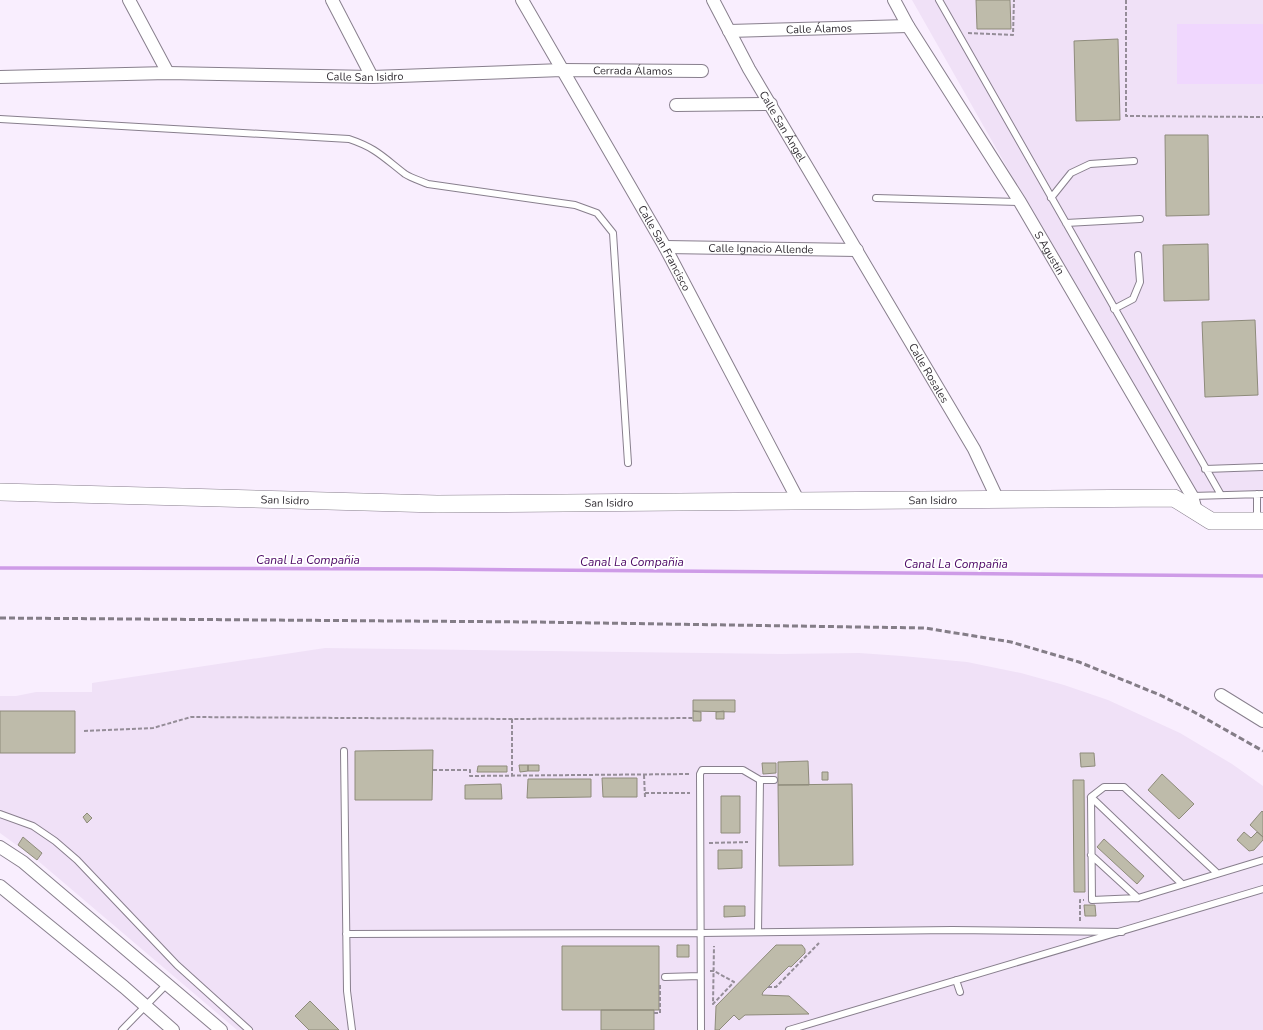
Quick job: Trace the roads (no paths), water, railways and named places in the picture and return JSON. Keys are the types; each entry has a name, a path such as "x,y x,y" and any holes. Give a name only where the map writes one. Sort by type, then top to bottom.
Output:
{"main road":[{"name":"San Isidro","path":"0,492 437,504 997,498 1174,498 1194,504 1211,521 1260,521"}],"street":[{"path":"129,0 168,73"},
{"path":"332,0 372,77"},
{"name":"Calle San Francisco","path":"522,0 665,248 798,500"},
{"name":"Calle San Ángel","path":"713,0 771,104 857,250"},
{"name":"S Agustín","path":"894,0 908,26 1020,202 1194,504"},
{"name":"Calle Álamos","path":"730,31 908,26"},
{"name":"Calle San Isidro","path":"0,77 168,73 372,77 562,70"},
{"name":"Cerrada Álamos","path":"562,70 702,71"},
{"path":"676,105 771,104"},
{"name":"Calle Ignacio Allende","path":"665,248 857,250"},
{"name":"Calle Rosales","path":"857,250 974,449 997,498"},
{"path":"1221,695 1263,721"},
{"path":"0,847 23,862 221,1030"},
{"path":"0,886 173,1030"}],"lane":[{"path":"938,0 1220,496"},
{"path":"0,119 349,139 365,144 386,157 406,175 428,184 575,205 597,213 613,234 628,463"},
{"path":"1051,198 1071,173 1090,164 1134,161"},
{"path":"876,198 1020,202"},
{"path":"1066,223 1140,219"},
{"path":"1114,308 1133,299 1140,282 1138,255"},
{"path":"1205,469 1263,467"},
{"path":"1194,504 1220,496 1260,494 1260,521"},
{"path":"344,751 347,991 352,1030"},
{"path":"701,1030 700,774 702,770 743,770 760,780 774,780"},
{"path":"758,932 760,780"},
{"path":"1091,797 1104,787 1124,787 1217,873"},
{"path":"1091,797 1092,900 1138,898 1263,860"},
{"path":"1091,797 1182,884"},
{"path":"0,814 33,826 55,841 77,860 177,965 248,1030"},
{"path":"1091,855 1138,898"},
{"path":"789,1030 1263,889"},
{"path":"346,934 700,933 952,930 1122,932"},
{"path":"666,977 700,976"},
{"path":"956,980 960,992"},
{"path":"122,1030 167,984"}],"waterway":[{"name":"Canal La Compañia","path":"0,568 430,569 1263,576"}],"railway":[{"path":"0,618 533,622 925,628 1011,642 1079,662 1160,695 1194,712 1263,751"}]}
